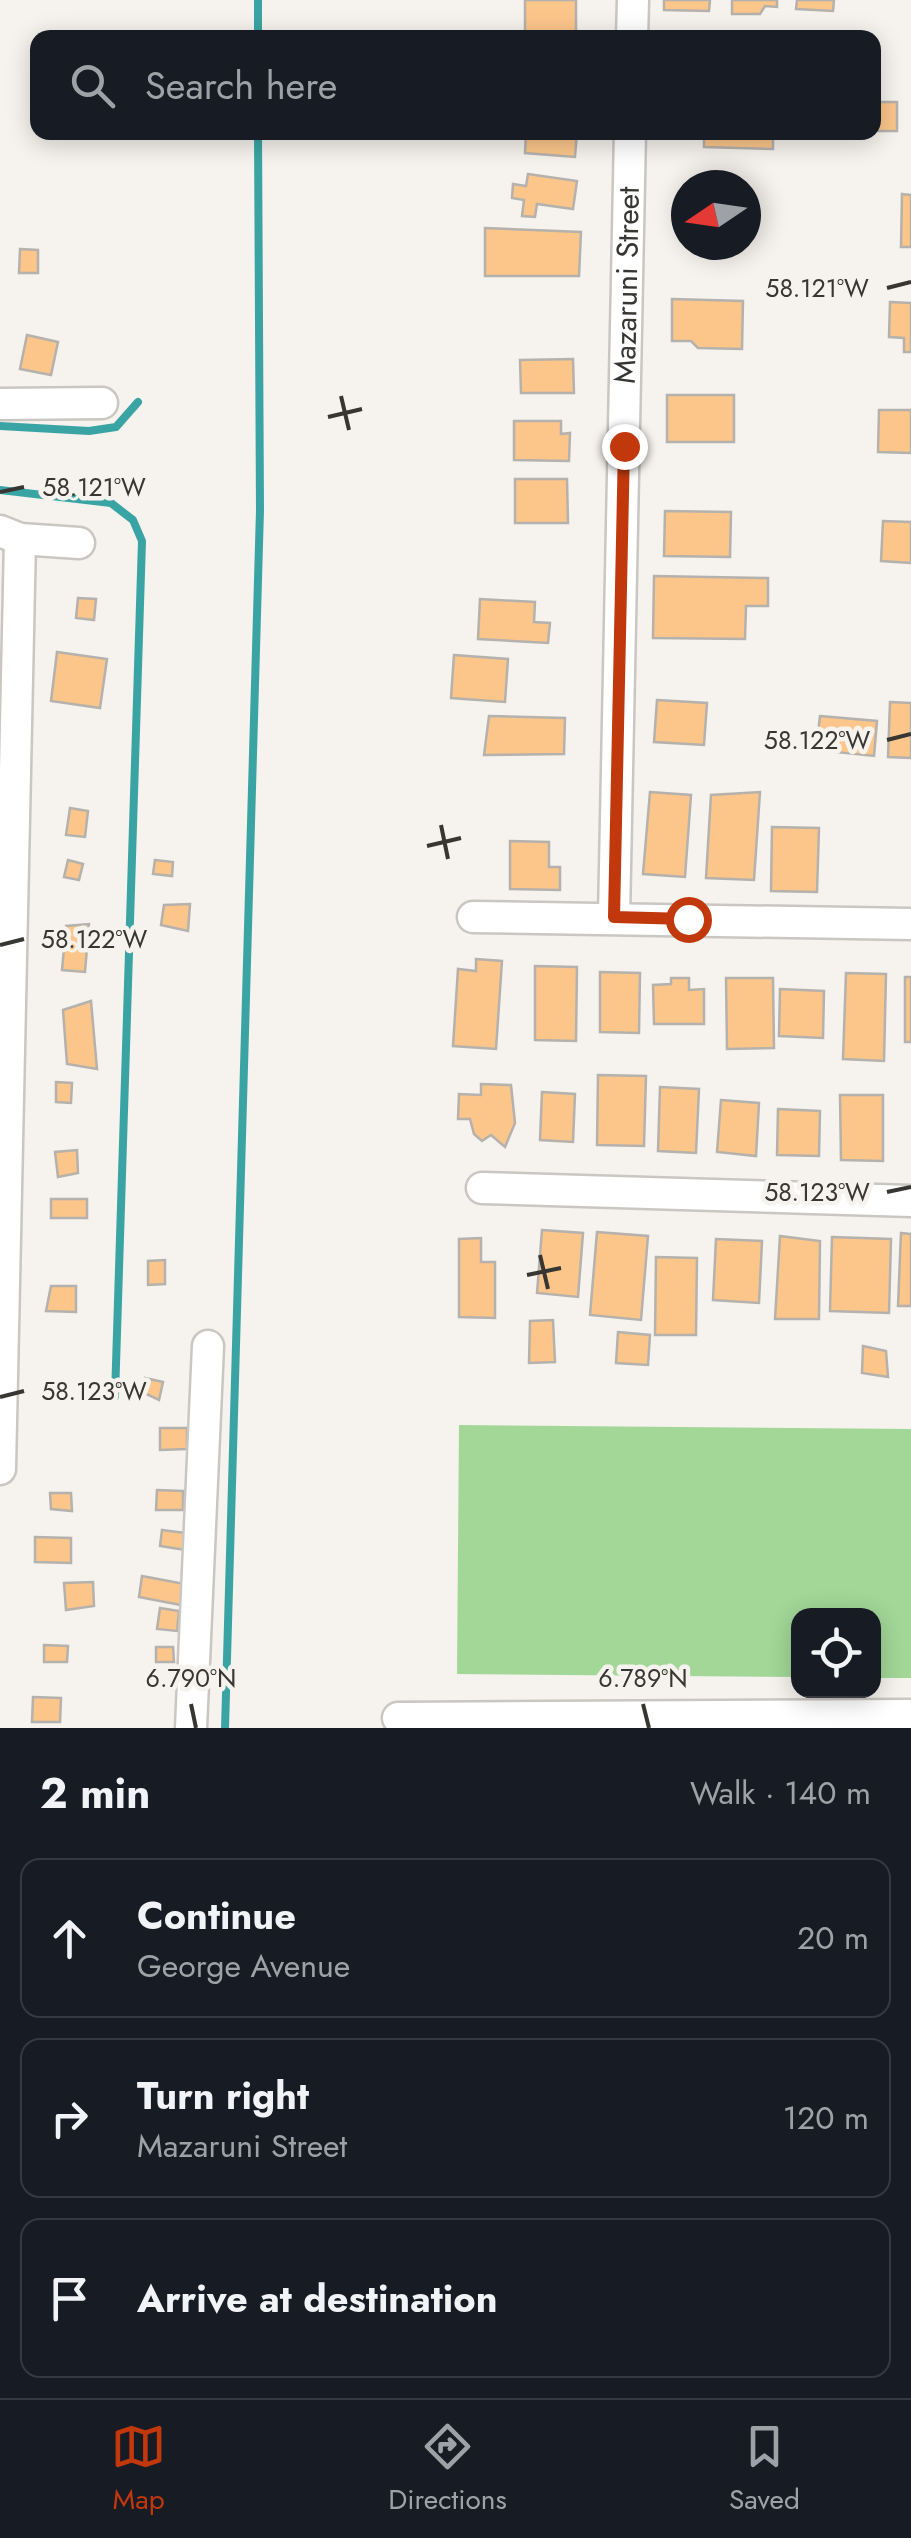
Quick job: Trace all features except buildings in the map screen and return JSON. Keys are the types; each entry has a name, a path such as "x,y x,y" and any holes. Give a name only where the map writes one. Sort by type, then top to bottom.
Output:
{"street":[{"path":"632,30 633,0"},
{"name":"Mazaruni Street","path":"614,917 630,140"},
{"path":"0,404 102,403"},
{"path":"0,1469 10,535 79,544"},
{"path":"474,917 911,924"},
{"path":"482,1188 911,1201"},
{"path":"191,1728 208,1346"},
{"path":"398,1718 613,1722 911,1715"}],"green space":[{"path":"459,1425 911,1429 911,1678 881,1678 881,1608 791,1608 791,1677 457,1674"}],"waterway":[{"path":"258,0 258,30"},
{"path":"225,1728 260,510 258,140"},
{"path":"0,426 89,431 116,427 138,402"},
{"path":"0,490 111,503 133,520 142,541 115,1396"}],"route":[{"path":"624,446 614,917 688,919"}]}
